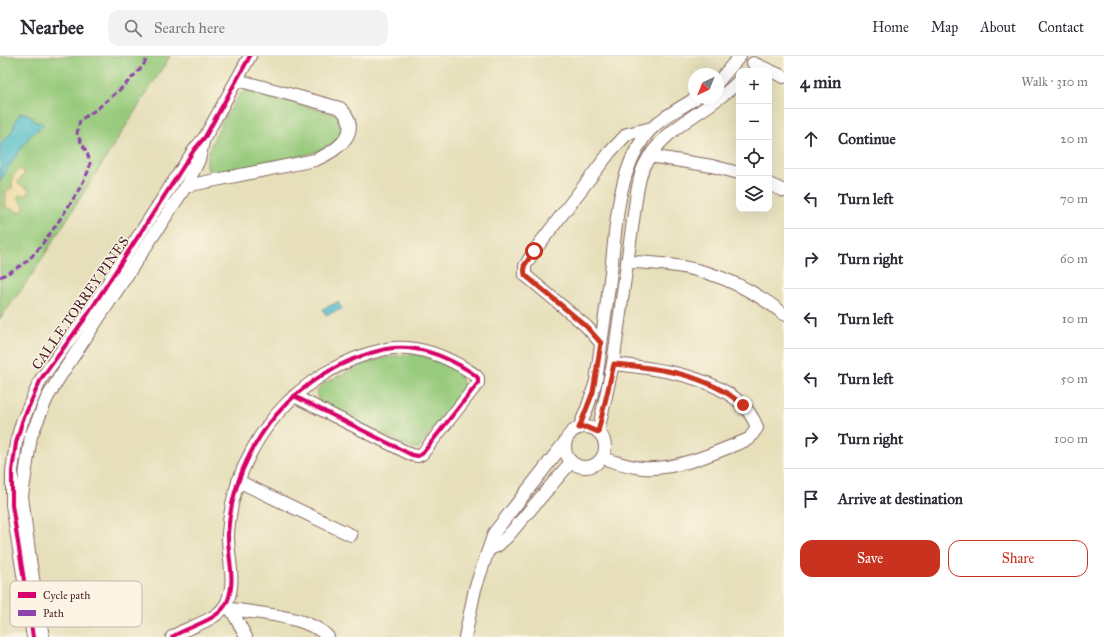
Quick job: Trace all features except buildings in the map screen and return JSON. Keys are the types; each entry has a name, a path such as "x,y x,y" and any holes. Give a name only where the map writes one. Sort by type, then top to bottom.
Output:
{"street":[{"name":"CALLE TORREY PINES","path":"24,581 12,506 12,471 16,443 22,422 41,379 86,318 194,150 205,137 250,56"},
{"path":"724,75 740,56"},
{"path":"752,63 784,77"},
{"path":"186,186 315,160 334,150 348,135 350,127 349,120 340,108 237,80"},
{"path":"598,432 614,364 637,192 644,166 650,156 667,136 718,99 736,84"},
{"path":"579,428 593,392 621,194 631,161 640,144 652,128 688,103"},
{"path":"601,343 586,326 525,275 524,266 614,148 627,134 652,128"},
{"name":"CALLE TORREY PINES","path":"34,581 22,496 31,436 47,398 59,378 186,186 199,160 205,137"},
{"path":"650,156 712,166 736,172"},
{"path":"772,185 784,191"},
{"path":"627,262 660,263 703,271 749,290 784,314"},
{"path":"246,637 227,609 231,585 228,533 231,507 238,482 252,448 261,434 294,396 319,376 343,363 392,348 410,348 439,355 472,372 478,378 478,382 422,454 418,456 412,455 294,396"},
{"path":"602,458 631,467 645,468 674,465 749,439 757,428 750,413 743,405 733,397 710,385 679,373 614,364"},
{"path":"466,637 475,589 490,549 494,533 565,442 568,436 579,428 586,427 598,432 605,444 602,458 597,463 584,467 571,462 565,449 565,442"},
{"path":"490,549 497,546 507,537 571,462"},
{"path":"238,482 351,535"},
{"path":"172,637 227,609 288,618 320,630 328,637"},
{"name":"CALLE TORREY PINES","path":"31,627 33,637"},
{"name":"CALLE TORREY PINES","path":"41,627 43,637"}],"green space":[{"path":"0,56 170,56 33,273 0,319"},
{"path":"250,90 337,115 344,121 342,132 336,141 316,152 269,162 229,174 212,174 207,166 211,145 223,121 240,94"},
{"path":"414,354 445,364 458,374 462,380 464,388 419,448 410,448 322,404 318,398 318,390 325,383 357,367 389,357"}],"sand":[{"path":"20,169 25,173 18,184 30,190 27,195 20,195 17,197 24,206 23,211 17,212 15,209 6,208 6,192 12,188 13,175"}],"water":[{"path":"24,113 31,116 36,123 40,122 44,125 30,136 7,169 0,182 0,145 11,133 19,114"},
{"path":"338,302 342,309 326,315 323,309"}],"marked path":[{"path":"0,277 22,265 33,255 56,225 83,182 90,164 88,156 77,133 80,120 97,109 124,86 143,66 148,56"}],"cycle path":[{"path":"24,581 12,505 12,471 16,443 22,422 41,379 86,317 194,150 205,137 250,56"},
{"path":"172,637 210,619 223,609 227,602 231,585 228,533 233,500 243,469 257,441 276,415 299,392 325,373 354,359 386,349 396,348 416,349 443,357 461,366 478,378 478,383 422,454 418,456 412,455 294,396"},
{"path":"31,627 33,637"}],"route":[{"path":"534,251 524,266 525,275 586,326 601,343 596,381 579,428 592,428 598,432 614,364 639,366 679,373 710,385 733,397 743,405"}]}
